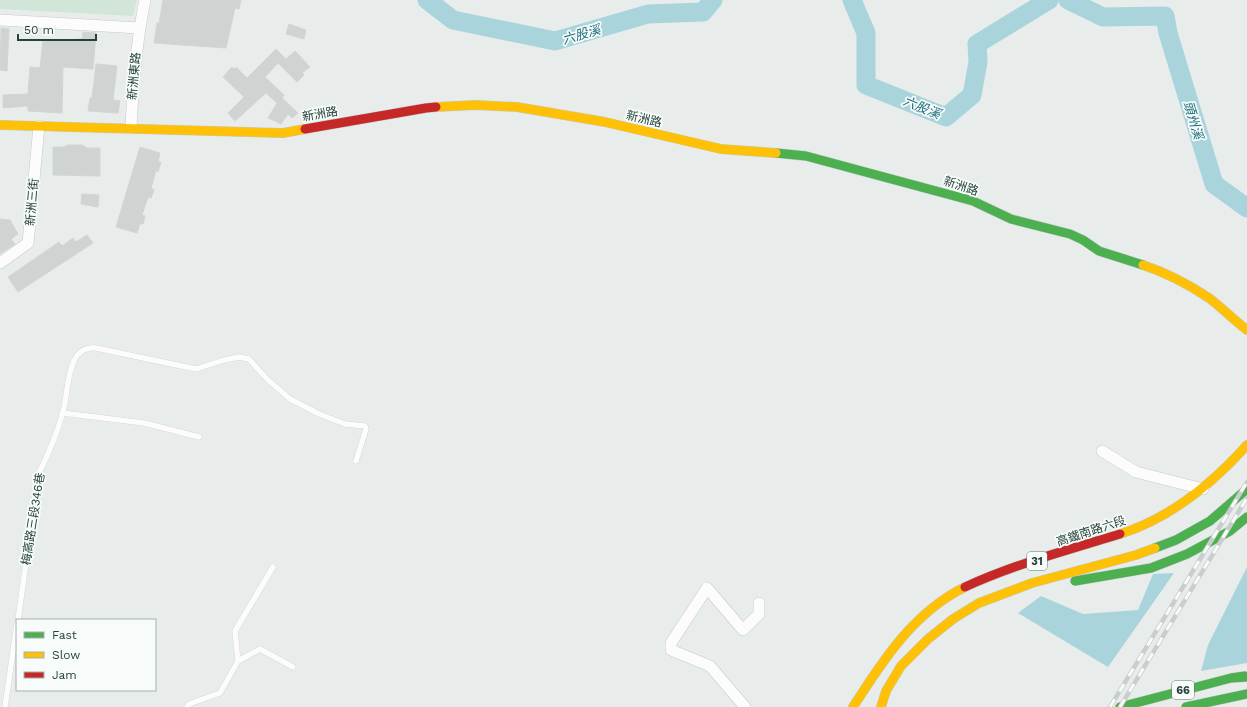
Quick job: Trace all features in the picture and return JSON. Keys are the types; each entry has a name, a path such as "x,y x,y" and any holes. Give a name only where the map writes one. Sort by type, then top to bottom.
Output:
{"main road":[{"name":"新洲路","path":"0,125 283,133 426,108 475,105 524,108 605,122 721,149 806,156 972,201 1011,219 1070,234 1083,240 1099,251 1161,271 1185,283 1210,300 1247,330"},
{"name":"高鐵南路六段","path":"853,707 886,656 913,624 942,599 993,573 1142,526 1175,509 1203,488 1235,459 1247,445"},
{"name":"31","path":"881,707 886,691 901,666 928,639 953,619 979,603 1032,583 1136,555 1176,540 1210,521 1247,489"},
{"name":"31","path":"1010,591 1151,568 1187,554 1230,531 1247,517"},
{"name":"31","path":"847,707 886,656"},
{"name":"66","path":"1120,707 1231,678 1247,676"},
{"path":"886,691 890,707"},
{"name":"66","path":"1186,707 1247,694"}],"street":[{"name":"新洲東路","path":"131,128 133,76 139,28 145,0"},
{"path":"0,20 139,28"},
{"name":"新洲三街","path":"0,263 28,243 39,126"},
{"path":"1102,451 1136,472 1203,488"},
{"path":"745,707 710,666 671,650 672,643 707,588 743,630 759,614 759,603"}],"lane":[{"name":"梅高路三段346巷","path":"18,619 38,475 46,459 62,413 74,360 80,353 89,348 96,348 196,369 239,357 249,359 267,379 290,399 319,414 345,424 365,426 366,429 356,461"},
{"path":"62,413 144,423 199,437"},
{"path":"187,707 189,704 220,693 238,660 235,631 273,567"},
{"path":"4,707 16,630"},
{"path":"238,660 260,649 293,667"}],"green space":[{"path":"0,0 137,0 133,16 0,9"}],"water":[{"path":"1247,567 1247,663 1201,671 1208,645"},
{"path":"1174,573 1108,667 1018,613 1041,596 1083,614 1138,610 1153,574"}],"building":[{"path":"163,0 241,0 239,9 235,8 226,48 154,43"},
{"path":"289,24 306,30 304,39 286,34"},
{"path":"1,28 9,29 7,71 0,70"},
{"path":"83,32 96,33 93,69 63,67 62,113 28,111 28,106 3,108 3,95 28,94 30,67 40,68 43,40 74,41 74,39 82,39"},
{"path":"276,49 286,59 295,51 310,67 302,73 304,75 297,82 278,63 265,77 284,95 282,98 298,113 292,118 288,114 281,124 268,118 277,103 266,93 235,121 228,113 244,97 223,77 232,67 234,69 236,67 247,78"},
{"path":"96,64 117,66 113,100 120,101 118,113 88,111 90,98 92,98"},
{"path":"67,145 82,145 87,148 100,148 100,176 53,175 53,147 64,147"},
{"path":"140,147 160,153 158,162 161,162 158,172 156,170 151,188 154,190 151,198 148,197 142,215 145,216 143,224 140,224 137,233 116,227"},
{"path":"82,194 99,195 98,207 81,204"},
{"path":"0,219 10,220 18,234 11,239 15,244 0,254"},
{"path":"87,235 93,243 18,292 8,277 59,242 62,246 73,238 76,242"}],"waterway":[{"name":"六股溪","path":"427,0 453,20 555,41 648,14 703,12 713,0"},
{"name":"六股溪","path":"852,0 866,33 866,85 946,117 972,95 978,62 977,44 1049,0"},
{"name":"頭州溪","path":"1068,0 1103,17 1165,16 1168,33 1214,184 1247,208"}],"railway":[{"path":"1110,707 1247,482"},
{"path":"1120,707 1247,498"}],"traffic: fast":[{"path":"776,153 806,156 973,201 1011,219 1070,234 1083,240 1099,251 1143,265"},
{"path":"1155,548 1176,540 1210,521 1247,489"},
{"path":"1075,581 1151,568 1187,554 1230,531 1247,517"},
{"path":"1120,707 1231,678 1245,676"},
{"path":"1231,678 1247,677"},
{"path":"1186,707 1247,694"}],"traffic: slow":[{"path":"436,107 475,105 517,107 605,122 721,149 776,153"},
{"path":"0,125 283,133 305,129"},
{"path":"1143,265 1169,275 1201,293 1247,330"},
{"path":"1120,534 1156,519 1190,498 1220,473 1247,445"},
{"path":"881,707 886,691 901,666 928,639 953,619 979,603 1032,583 1136,555 1155,548"},
{"path":"853,707 876,672 901,639 930,610 947,597 965,587"}],"traffic: jam":[{"path":"305,129 436,107"},
{"path":"965,587 1022,564 1120,534"}]}
